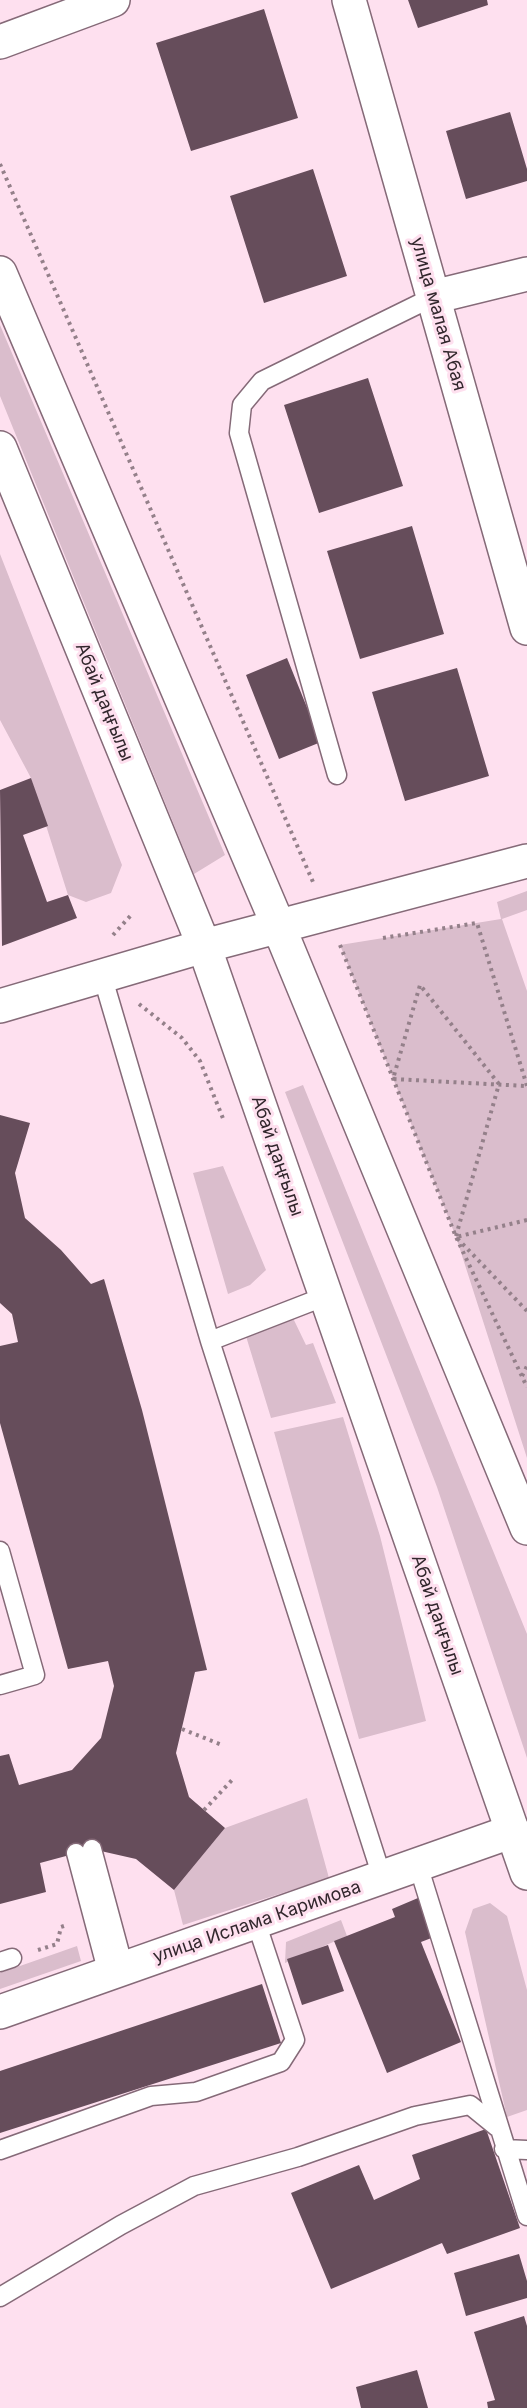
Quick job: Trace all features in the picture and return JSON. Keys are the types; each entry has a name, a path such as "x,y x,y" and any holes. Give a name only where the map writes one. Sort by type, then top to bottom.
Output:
{"main road":[{"path":"0,42 113,0"},
{"name":"улица малая Абая","path":"349,0 527,628"},
{"path":"0,273 278,925 527,1528"},
{"path":"433,297 527,274"},
{"name":"Абай даңғылы","path":"0,448 204,946 527,1873"},
{"path":"0,1006 278,925 527,861"},
{"name":"улица Ислама Каримова","path":"0,2012 513,1831"}],"lane":[{"path":"337,775 239,433 242,405 262,381 433,297"},
{"path":"102,975 210,1341 382,1877"},
{"path":"210,1341 326,1296"},
{"path":"0,1551 35,1675 0,1685"},
{"path":"84,1851 116,1971"},
{"path":"418,1865 497,2127 527,2216"},
{"path":"0,2150 152,2096 196,2092 281,2062 295,2040 256,1922"},
{"path":"0,2297 121,2225 194,2186 298,2157 415,2116 470,2104 497,2127"},
{"path":"504,2149 527,2150"}],"path":[{"path":"0,164 314,885"},
{"path":"112,936 133,913"},
{"path":"374,940 477,923 527,1086 393,1079"},
{"path":"351,943 339,945 456,1237 527,1387"},
{"path":"393,1079 420,985 499,1084"},
{"path":"132,998 182,1038 200,1061"},
{"path":"456,1237 499,1084"},
{"path":"456,1237 527,1220"},
{"path":"456,1237 527,1311"},
{"path":"521,1377 527,1366"},
{"path":"182,1729 222,1745"},
{"path":"204,1810 232,1780"},
{"path":"57,1944 61,1927 74,1923"}],"shaded area":[{"path":"0,325 225,855 194,874 0,396"},
{"path":"0,554 122,865 111,893 86,902 68,895 31,778 0,720"},
{"path":"527,891 527,910 502,919 527,991 527,1458 456,1237 340,945 501,919 497,902"},
{"path":"303,1085 527,1634 527,1758 437,1487 285,1092"},
{"path":"223,1166 266,1270 250,1285 228,1294 193,1173"},
{"path":"292,1316 306,1345 313,1343 336,1403 271,1418 245,1333"},
{"path":"343,1417 380,1536 426,1721 359,1739 274,1432"},
{"path":"307,1798 329,1878 183,1925 174,1890 225,1828"},
{"path":"490,1903 507,1916 527,1990 527,2110 507,2117 465,1932 473,1909"},
{"path":"341,1920 347,1936 285,1963 286,1942"},
{"path":"77,1946 81,1961 0,1989 0,1973"}],"building":[{"path":"408,0 487,0 488,5 418,28"},
{"path":"264,9 298,118 191,151 156,43"},
{"path":"510,112 527,169 527,181 466,199 446,131"},
{"path":"313,169 347,276 264,303 230,196"},
{"path":"368,378 403,486 319,513 284,405"},
{"path":"412,526 444,634 360,659 327,551"},
{"path":"287,658 321,742 279,759 246,675"},
{"path":"457,668 489,776 405,801 372,692"},
{"path":"31,778 48,826 23,835 47,902 68,895 77,918 2,946 0,790"},
{"path":"0,1115 30,1123 15,1173 25,1218 61,1250 91,1284 104,1279 142,1410 207,1670 195,1672 176,1753 189,1797 225,1828 174,1890 136,1859 92,1849 40,1863 46,1892 0,1904 0,1756 9,1754 19,1785 72,1770 101,1738 114,1686 108,1661 68,1669 0,1423 0,1346 18,1342 12,1314 0,1303"},
{"path":"418,1898 434,1937 421,1942 461,2042 387,2073 334,1941 395,1917 392,1909"},
{"path":"328,1945 344,1991 302,2005 287,1959"},
{"path":"262,1984 281,2043 0,2133 0,2071"},
{"path":"486,2129 520,2228 447,2254 442,2243 331,2289 291,2193 359,2165 374,2200 420,2179 412,2155"},
{"path":"519,2254 527,2281 527,2298 466,2316 454,2273"},
{"path":"524,2316 527,2326 527,2408 488,2408 487,2402 495,2400 474,2332"},
{"path":"417,2370 428,2408 361,2408 356,2387"}]}
